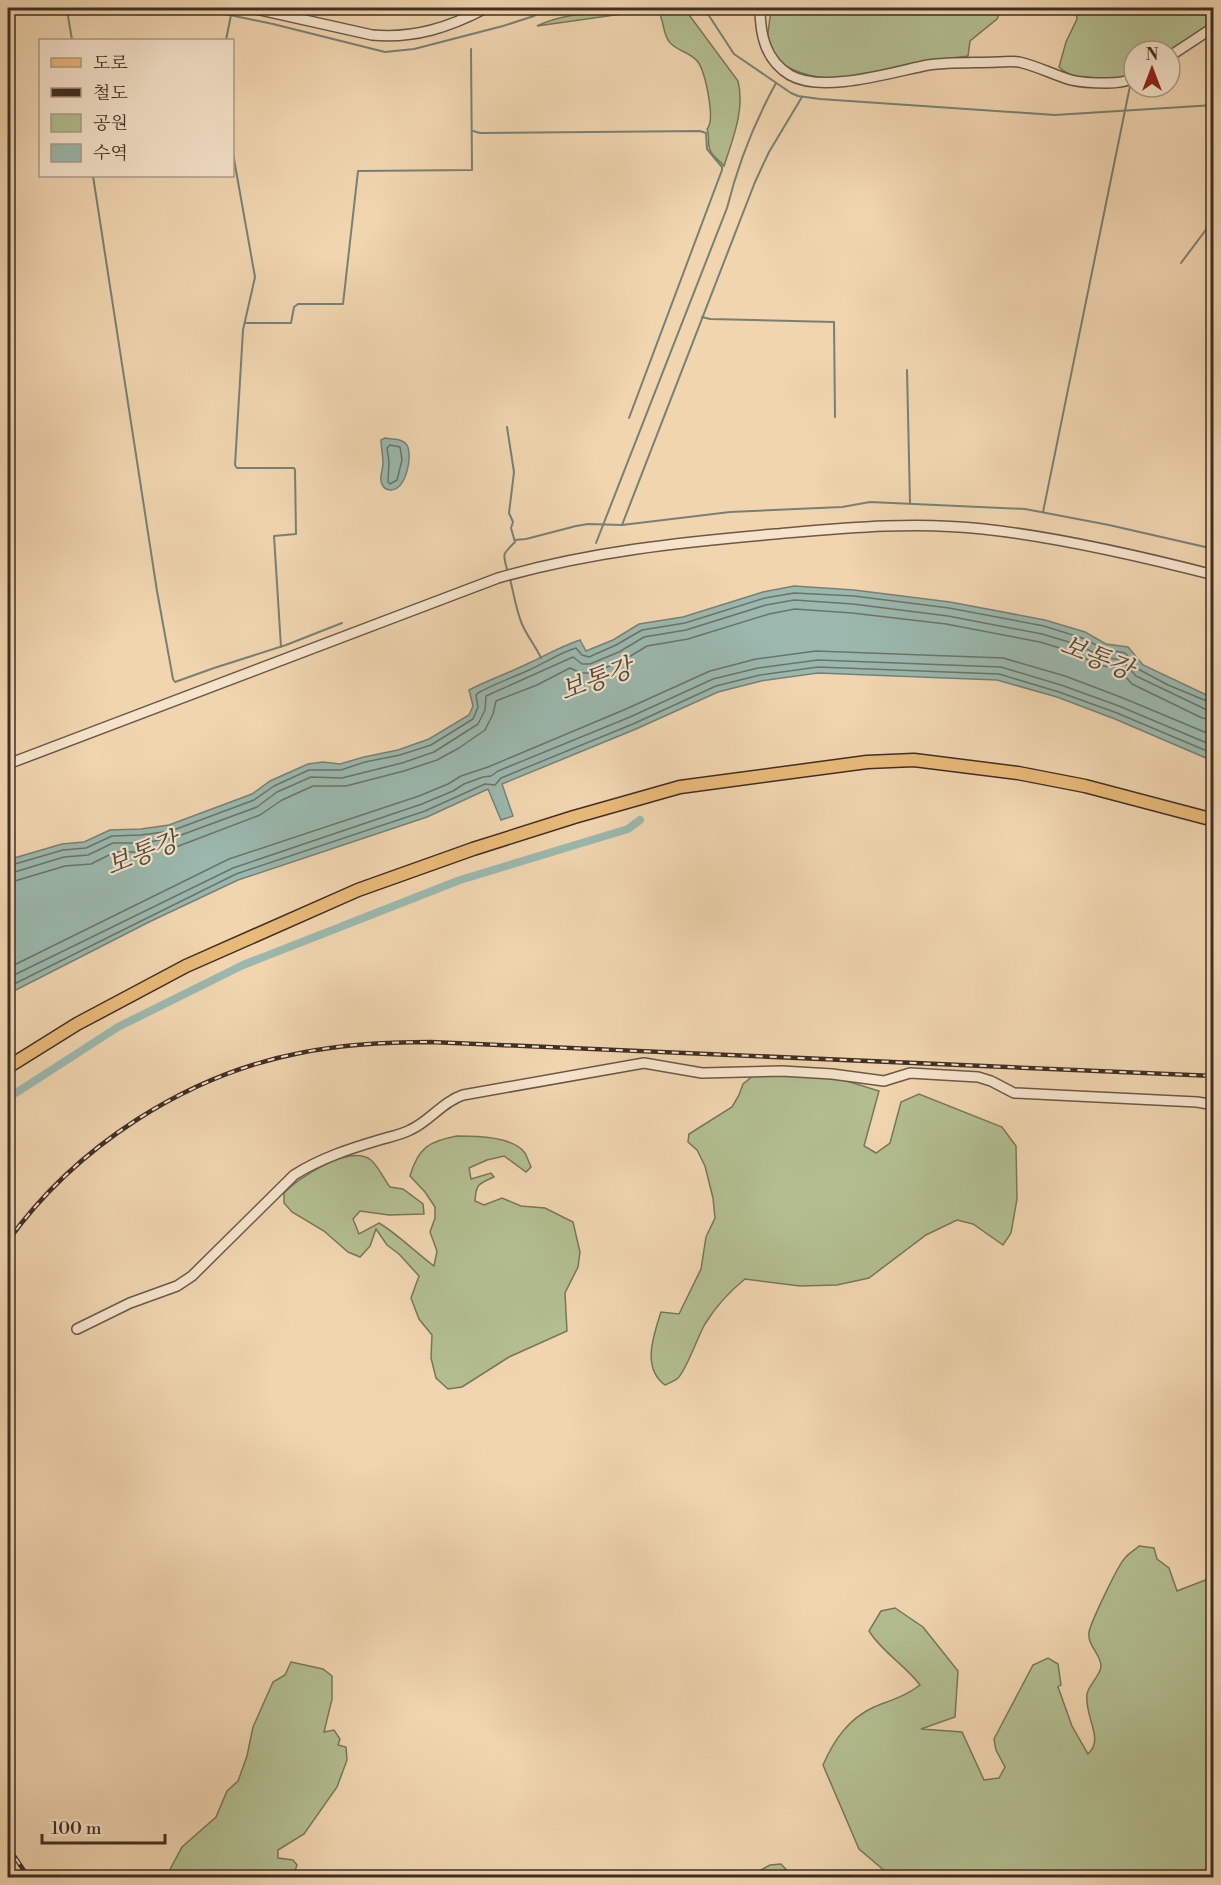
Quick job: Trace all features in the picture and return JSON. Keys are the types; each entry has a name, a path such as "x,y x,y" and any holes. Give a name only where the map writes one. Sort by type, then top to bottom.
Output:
{"main road":[{"path":"8,1067 77,1024 186,966 358,890 473,849 680,787 867,762 914,760 1017,773 1085,786 1214,820"}],"street":[{"path":"251,8 388,37 410,36 434,30 486,8"},
{"path":"760,8 764,42 768,53 790,75 803,79 848,81 931,65 1018,62 1072,80 1091,83 1122,81"},
{"path":"1182,48 1214,27"},
{"path":"8,764 498,578 546,564 606,554 709,539 855,527 919,525 1029,535 1214,575"},
{"path":"77,1329 130,1303 177,1286 192,1276 294,1175 332,1155 410,1130 451,1099 463,1095 644,1063 702,1073 782,1071 832,1074 884,1081 910,1073 978,1077 1014,1093 1214,1105"}],"green space":[{"path":"640,8 684,8 738,81 739,113 724,166 712,154 709,147 707,129 710,106 701,67 695,58 671,44 657,9 537,26 574,15"},
{"path":"771,8 1002,8 997,19 970,41 968,56 900,66 865,77 839,79 795,71 774,55 768,44"},
{"path":"1076,8 1213,8 1213,24 1182,43 1182,39 1122,39 1122,78 1105,80 1075,77 1059,67 1066,42 1077,19"},
{"path":"772,1074 837,1078 879,1091 864,1146 876,1153 890,1143 901,1102 919,1094 1002,1127 1016,1146 1017,1199 1011,1233 1003,1245 973,1224 957,1220 926,1235 869,1278 837,1285 800,1286 745,1279 709,1317 681,1374 677,1379 665,1385 653,1370 651,1360 655,1330 661,1312 679,1314 701,1269 706,1237 715,1218 713,1198 705,1166 697,1150 688,1142 689,1134 732,1107 743,1084 753,1076"},
{"path":"457,1136 493,1138 512,1143 525,1153 531,1167 526,1172 504,1156 469,1168 471,1179 491,1173 494,1177 479,1185 475,1201 484,1205 502,1198 521,1206 545,1208 573,1222 580,1252 578,1267 565,1293 567,1331 509,1357 462,1387 448,1389 436,1378 431,1358 432,1335 419,1319 411,1298 419,1276 399,1254 387,1245 376,1229 370,1246 360,1257 348,1252 324,1231 292,1212 284,1203 284,1193 313,1171 338,1159 362,1156 371,1160 390,1187 403,1189 423,1204 424,1214 389,1215 360,1211 353,1219 359,1234 379,1223 434,1266 437,1251 430,1232 435,1218 435,1207 410,1176 413,1166 426,1147 439,1140"},
{"path":"1139,1546 1154,1548 1157,1559 1169,1568 1177,1591 1213,1577 1213,1877 892,1877 859,1849 823,1765 837,1739 849,1724 874,1707 904,1695 920,1685 874,1639 869,1631 881,1611 895,1608 923,1627 958,1671 955,1717 921,1729 962,1732 984,1780 999,1778 1005,1767 996,1750 994,1739 1033,1665 1048,1658 1058,1664 1061,1685 1058,1687 1072,1726 1088,1754 1093,1748 1095,1742 1088,1711 1087,1694 1101,1666 1090,1642 1089,1632 1105,1594 1122,1563"},
{"path":"291,1662 323,1669 332,1676 332,1699 324,1732 334,1730 340,1739 338,1745 346,1747 347,1760 337,1787 304,1834 278,1850 278,1858 293,1860 297,1865 293,1877 166,1877 182,1847 216,1817 227,1791 238,1781 247,1756 253,1727 273,1682 285,1675"},
{"path":"781,1864 793,1877 748,1877 770,1865"}],"water":[{"path":"385,438 403,441 409,450 407,472 401,484 391,490 387,490 381,481 383,463 381,440"},
{"name":"보통강","path":"794,586 854,590 950,602 1045,620 1085,632 1106,644 1128,647 1143,665 1213,698 1213,761 1057,697 997,680 818,673 761,681 718,692 636,729 502,784 513,816 501,820 488,789 427,817 238,880 149,922 8,994 8,863 11,859 62,844 84,842 110,830 169,825 252,794 270,781 308,764 323,762 340,764 398,750 429,739 469,715 473,706 469,690 567,645 580,640 586,651 613,640 639,624 683,617 763,592"}],"waterway":[{"path":"57,8 67,10 72,39"},
{"path":"196,8 273,24 385,52 414,49 503,26 534,16 548,8"},
{"path":"704,8 734,54 798,96 1055,115 1214,105"},
{"path":"226,39 231,15"},
{"path":"245,323 291,323 294,307 298,304 343,304 358,171 472,170 471,49"},
{"path":"596,543 727,208 747,144 776,83"},
{"path":"622,525 755,182 769,152 802,97"},
{"path":"1043,512 1127,99"},
{"path":"473,131 480,133 700,131 706,133 707,149 722,170 629,418"},
{"path":"234,159 255,277 243,330 235,465 237,468 294,468 295,470 296,534 274,536 281,647"},
{"path":"93,177 157,591 173,679 175,682 286,645 342,623"},
{"path":"1181,263 1214,219"},
{"path":"702,317 834,322 835,417"},
{"path":"907,370 910,503"},
{"path":"507,427 514,472 509,513 513,522 511,528 515,542 504,555 508,573"},
{"path":"515,540 588,524 622,525 730,512 842,507 870,502 1025,509 1214,549"},
{"path":"1206,547 1214,521"},
{"path":"510,579 522,624 541,658"},
{"path":"8,1098 118,1027 243,965 460,880 628,829 640,820"}],"railway":[{"path":"8,1241 35,1207 66,1175 136,1120 175,1097 216,1078 257,1064 333,1047 431,1042 1214,1076"},
{"path":"8,1847 29,1878"}]}
